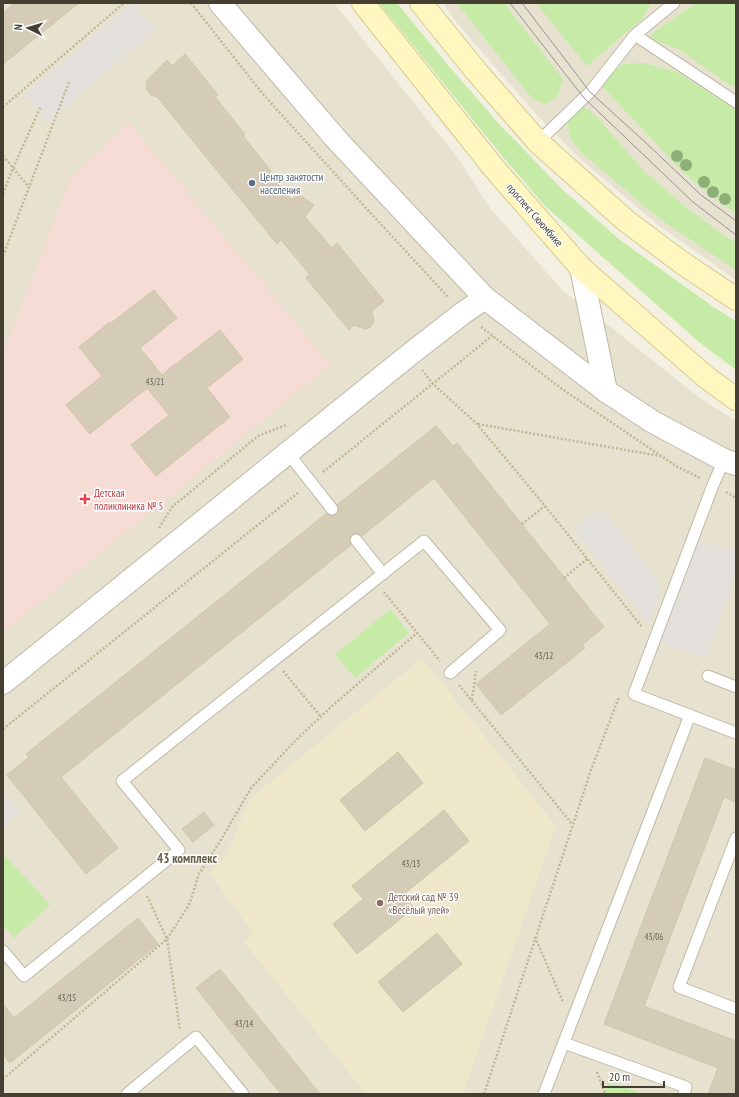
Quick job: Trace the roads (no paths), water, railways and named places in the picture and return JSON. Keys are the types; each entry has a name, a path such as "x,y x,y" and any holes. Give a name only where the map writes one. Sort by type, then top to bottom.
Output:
{"main road":[{"name":"проспект Сююмбике","path":"363,3 493,167 582,268 707,378 736,399"},
{"path":"421,3 476,71 538,142 625,220 736,299"}],"street":[{"path":"220,3 336,139 486,298 606,391 653,422 730,462"},
{"path":"582,268 606,391"},
{"path":"3,683 457,318 486,298"}],"lane":[{"path":"538,142 590,92 635,35 674,3"},
{"path":"635,35 736,102"},
{"path":"288,453 332,509"},
{"path":"730,462 713,485 634,694 736,733"},
{"path":"356,540 379,577"},
{"path":"3,951 24,976 179,850 122,781 424,541 500,630 450,673"},
{"path":"708,676 736,687"},
{"path":"544,1094 690,715"},
{"path":"736,838 679,987 736,1009"},
{"path":"127,1094 196,1037 242,1094"},
{"path":"564,1043 686,1087 684,1094"}],"tram line":[{"path":"510,3 584,98 693,202 736,235"},
{"path":"522,3 590,92 701,195 736,221"}],"place":[{"name":"Центр занятости населения","path":"252,183"},
{"name":"Детская поликлиника № 5","path":"85,499"},
{"name":"Детский сад № 39 «Весёлый улей»","path":"380,903"}],"district":[{"name":"43 комплекс","path":"187,858"}]}
